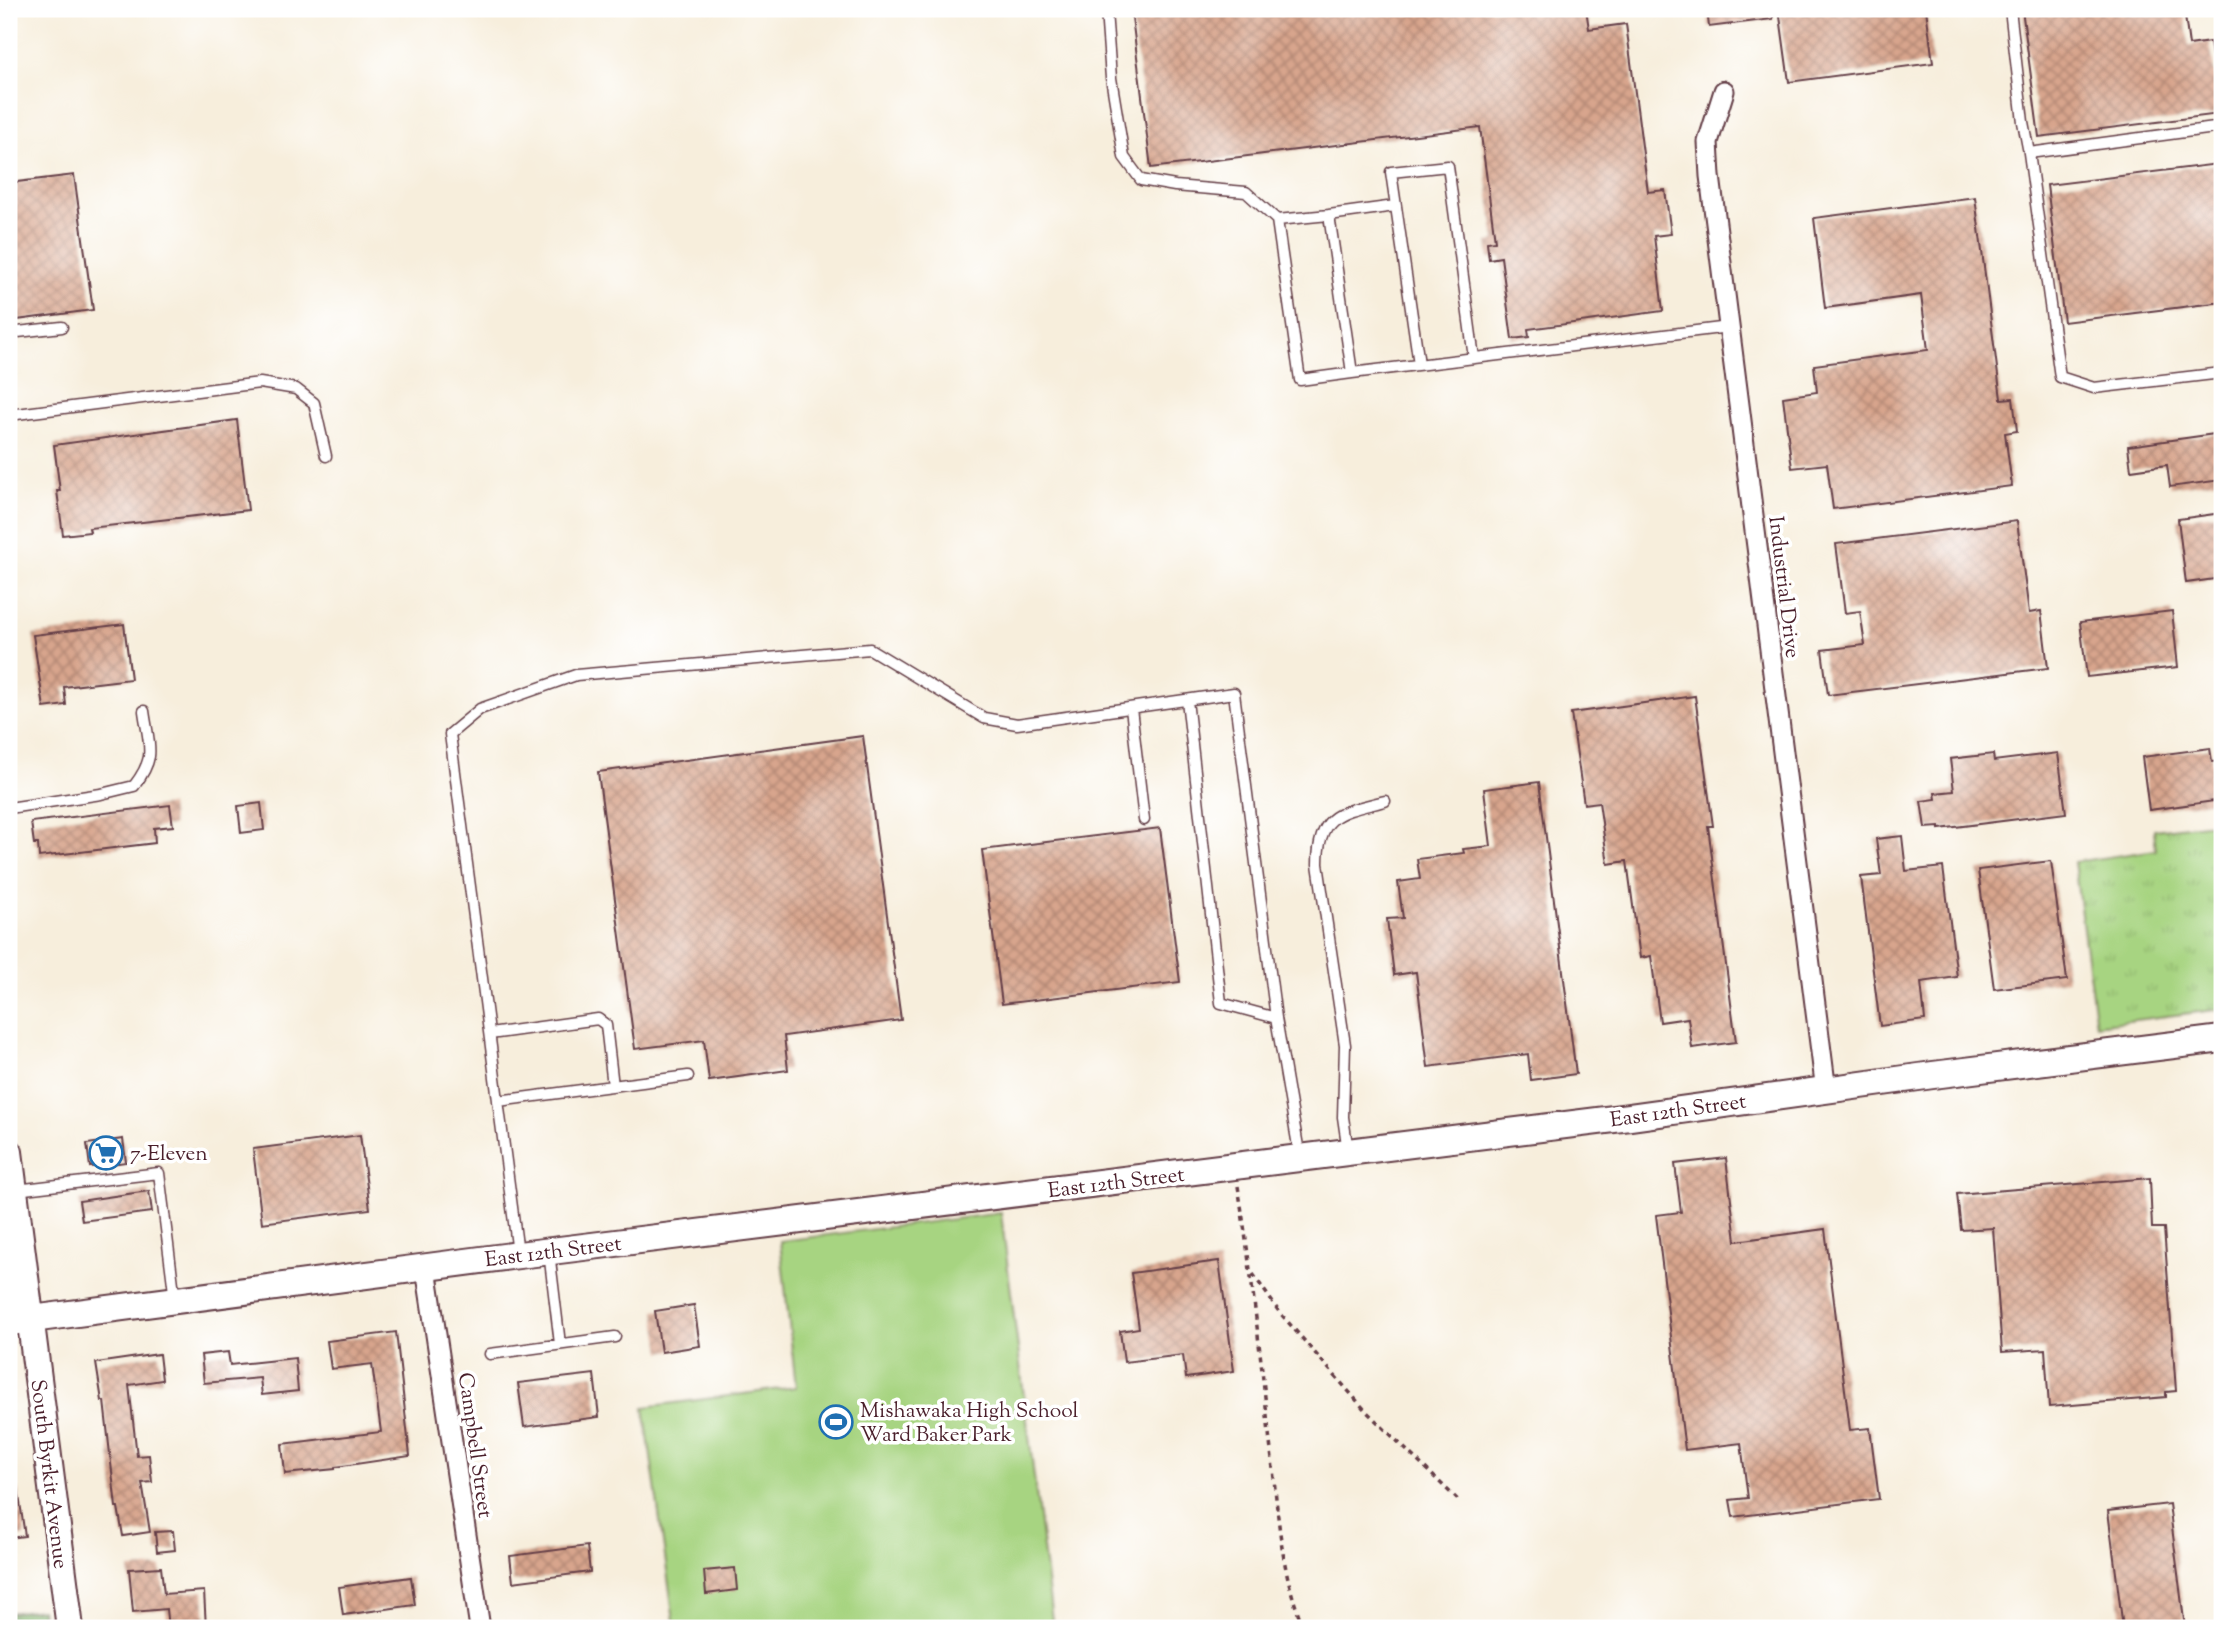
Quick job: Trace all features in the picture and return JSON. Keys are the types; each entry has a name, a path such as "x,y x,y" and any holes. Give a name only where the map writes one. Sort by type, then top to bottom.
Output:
{"street":[{"name":"Industrial Drive","path":"1724,91 1708,142 1710,176 1826,1091"},
{"name":"East 12th Street","path":"19,1321 549,1251 1300,1159 2222,1039"},
{"name":"South Byrkit Avenue","path":"9,1152 14,1191 19,1321 70,1628"},
{"name":"Campbell Street","path":"426,1268 480,1628"}],"lane":[{"path":"1109,9 1106,11 1111,78 1124,157 1141,180 1175,186 1246,192 1277,220 1300,380 1729,327"},
{"path":"2010,9 2023,122 2060,377 2094,388 2222,373"},
{"path":"2029,153 2222,127"},
{"path":"1419,364 1391,172 1448,166 1474,358"},
{"path":"1277,220 1395,206"},
{"path":"1329,215 1352,373"},
{"path":"9,333 62,327"},
{"path":"9,415 260,383 296,389 314,403 326,456"},
{"path":"519,1255 450,734 480,709 576,675 870,649 984,718 1017,724 1234,693 1276,1018 1300,1159"},
{"path":"1187,700 1221,1003 1276,1018"},
{"path":"1131,708 1144,820"},
{"path":"9,808 134,786 144,773 150,758 144,711"},
{"path":"1348,1152 1343,1117 1345,1045 1318,864 1318,844 1323,828 1334,818 1347,810 1384,801"},
{"path":"490,1034 598,1019 606,1025 613,1086"},
{"path":"498,1101 688,1076"},
{"path":"14,1191 159,1173 175,1300"},
{"path":"549,1251 560,1344"},
{"path":"490,1354 615,1338"}],"path":[{"path":"1235,1167 1252,1272 1289,1586 1304,1628"},
{"path":"1252,1272 1280,1313 1365,1410 1458,1500"}],"green space":[{"path":"2222,822 2222,1009 2096,1025 2074,862 2156,850 2154,830"},
{"name":"Mishawaka High School Ward Baker Park","path":"1001,1213 1053,1628 675,1628 644,1407 796,1387 780,1241"},
{"path":"41,1609 44,1628 9,1628 9,1613"}],"building":[{"path":"1131,9 1586,9 1589,29 1626,24 1648,192 1665,190 1671,234 1654,236 1663,311 1528,329 1529,337 1512,339 1501,257 1489,259 1487,242 1495,241 1480,127 1151,168"},
{"path":"1707,9 1772,9 1773,19 1709,27"},
{"path":"1779,9 1926,9 1933,63 1789,82"},
{"path":"2022,9 2184,9 2189,45 2210,42 2220,114 2039,137"},
{"path":"2218,164 2222,194 2222,302 2064,322 2047,185"},
{"path":"74,175 93,310 9,321 9,183"},
{"path":"1975,197 2001,399 2013,398 2017,431 2005,433 2012,486 1833,509 1827,464 1792,468 1783,397 1817,392 1814,365 1928,350 1921,295 1825,308 1814,218"},
{"path":"237,420 248,510 89,528 90,532 63,535 54,445"},
{"path":"2222,433 2222,480 2170,487 2167,465 2131,470 2128,446"},
{"path":"2222,513 2222,578 2186,583 2178,519"},
{"path":"2017,521 2029,613 2041,611 2048,668 1828,695 1822,650 1865,645 1860,611 1845,613 1836,544"},
{"path":"2172,611 2178,667 2087,677 2080,622"},
{"path":"124,624 131,679 64,687 66,705 44,708 33,635"},
{"path":"1695,696 1713,826 1708,826 1736,1042 1692,1048 1688,1018 1660,1022 1651,956 1640,958 1627,861 1608,864 1599,802 1584,804 1571,713"},
{"path":"863,736 901,1020 784,1036 788,1070 709,1081 704,1040 635,1049 598,772"},
{"path":"2210,748 2212,762 2222,761 2222,800 2149,810 2142,757"},
{"path":"2058,753 2066,813 1939,829 1925,828 1921,801 1936,799 1935,793 1954,791 1950,759 1993,754 1994,761"},
{"path":"1539,782 1576,1074 1531,1080 1528,1054 1428,1067 1416,972 1394,975 1387,919 1403,918 1398,882 1420,879 1417,859 1464,853 1463,849 1491,846 1484,789"},
{"path":"261,803 264,830 241,833 238,806"},
{"path":"170,805 173,826 154,828 155,843 39,857 38,844 34,844 31,822"},
{"path":"1160,828 1180,982 1002,1004 982,850"},
{"path":"1902,836 1906,871 1943,867 1957,977 1921,982 1925,1020 1880,1026 1861,877 1881,875 1876,839"},
{"path":"2051,861 2067,980 1994,989 1978,870"},
{"path":"360,1135 370,1209 262,1223 253,1149"},
{"name":"7-Eleven","path":"123,1139 126,1162 90,1167 87,1144"},
{"path":"1726,1158 1736,1241 1825,1229 1850,1430 1870,1428 1879,1499 1733,1517 1730,1500 1748,1498 1741,1443 1685,1450 1656,1215 1681,1212 1675,1164"},
{"path":"2150,1178 2152,1228 2164,1228 2176,1391 2166,1392 2166,1397 2049,1407 2045,1349 2002,1352 1993,1228 1961,1230 1957,1194"},
{"name":"7-Eleven","path":"149,1191 152,1212 82,1221 79,1201"},
{"path":"1219,1261 1234,1371 1186,1378 1183,1355 1124,1362 1120,1331 1139,1328 1131,1273"},
{"path":"694,1305 700,1346 661,1352 655,1311"},
{"path":"396,1332 410,1456 335,1469 285,1474 282,1444 381,1432 372,1364 331,1369 327,1341"},
{"path":"228,1352 230,1365 295,1358 298,1391 262,1395 260,1378 204,1383 201,1355"},
{"path":"159,1354 162,1380 129,1385 137,1456 149,1455 152,1482 142,1483 150,1532 123,1536 116,1507 104,1401 96,1363"},
{"path":"594,1374 599,1417 524,1427 518,1383"},
{"path":"9,1489 18,1489 25,1536 9,1538"},
{"path":"2169,1504 2185,1628 2123,1628 2108,1511"},
{"path":"173,1531 175,1550 157,1552 155,1532"},
{"path":"587,1546 590,1572 513,1582 510,1556"},
{"path":"161,1567 164,1594 204,1591 206,1628 168,1628 166,1609 133,1612 129,1569"},
{"path":"735,1568 737,1590 706,1594 704,1571"},
{"path":"411,1577 415,1605 343,1615 339,1587"}],"place":[{"name":"7-Eleven","path":"106,1153"},
{"name":"Mishawaka High School Ward Baker Park","path":"836,1422"}]}
